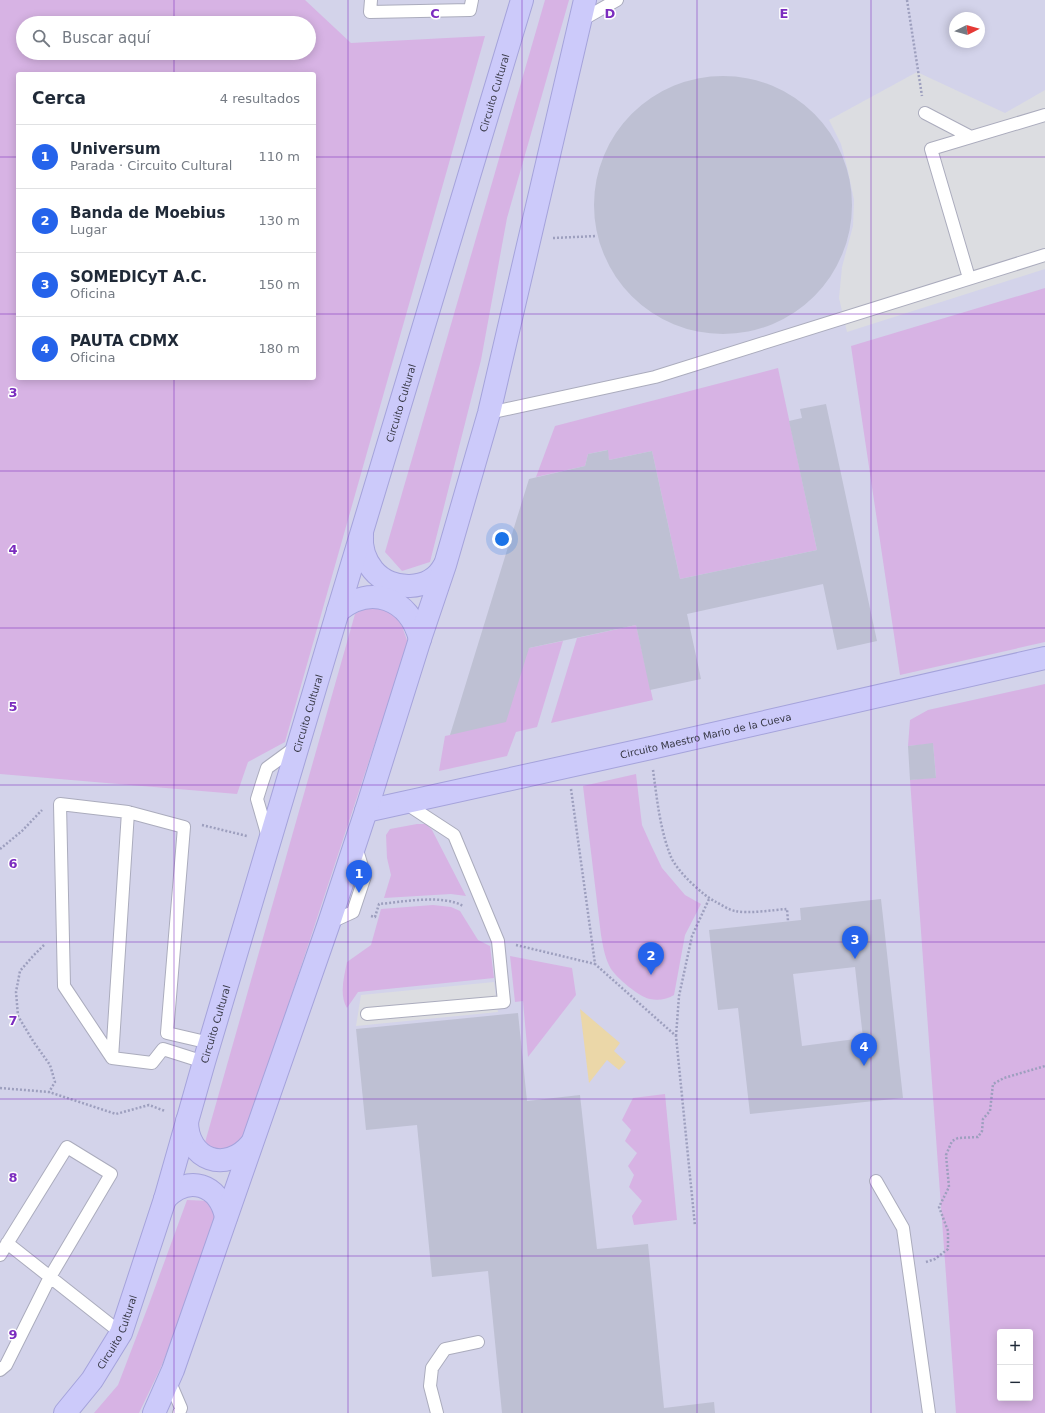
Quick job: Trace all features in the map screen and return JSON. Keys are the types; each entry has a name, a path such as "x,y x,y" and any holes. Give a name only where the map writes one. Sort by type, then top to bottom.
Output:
{"street":[{"name":"Circuito Cultural","path":"65,1413 92,1380 121,1333 165,1199 269,842 522,0"},
{"path":"154,1413 169,1380 329,923 445,565 489,413 585,0"},
{"path":"365,524 362,536 362,548 366,560 373,570 383,579 400,585 418,586 430,581 440,574 445,565"},
{"path":"338,611 347,604 358,599 375,597 392,601 403,607 411,616 417,627 420,639"},
{"name":"Circuito Maestro Mario de la Cueva","path":"366,811 1045,658"},
{"path":"187,1120 187,1130 190,1140 195,1149 203,1156 222,1160 238,1156 251,1144"},
{"path":"165,1199 174,1191 186,1185 203,1187 212,1191 219,1198 224,1207 226,1216"}],"lane":[{"path":"371,0 370,12 470,10 472,0"},
{"path":"580,21 617,0"},
{"path":"925,113 971,137"},
{"path":"969,278 931,149 1045,115"},
{"path":"489,413 655,377 1045,255"},
{"path":"367,1014 504,1002 498,940 454,835 405,803"},
{"path":"60,804 128,812 184,827 167,1034 207,1053 163,1049 152,1063 112,1058 64,986 60,804"},
{"path":"112,1058 128,812"},
{"path":"329,923 353,912 365,876 355,842"},
{"path":"0,1255 68,1147 111,1174 50,1277 6,1365 0,1370"},
{"path":"876,1181 904,1228 929,1413"},
{"path":"7,1243 121,1333"},
{"path":"436,1413 430,1386 432,1368 445,1349 478,1342"},
{"path":"169,1380 181,1408 179,1413"}],"path":[{"path":"907,0 917,72 925,113"},
{"path":"529,240 597,236"},
{"path":"651,748 656,793 663,828 672,858 691,883 710,898 734,911 755,912 787,909 788,921"},
{"path":"568,766 595,964"},
{"path":"0,849 22,831"},
{"path":"696,1226 676,1036 679,996 692,936 710,898"},
{"path":"353,912 375,917 379,904 435,900 450,901 462,905 467,911"},
{"path":"498,940 595,964 676,1036"},
{"path":"909,1268 935,1259 948,1249 948,1232 939,1207 949,1187 946,1155 952,1141 958,1138 978,1137 982,1131 982,1119 990,1111 993,1084 1004,1078 1045,1066"},
{"path":"0,1088 49,1092 116,1114 149,1105 187,1120"}],"shaded area":[{"path":"0,0 1045,0 1045,1413 0,1413"},
{"path":"0,0 305,0 351,43 485,36 285,742 248,762 237,794 0,774"},
{"path":"545,0 569,0 507,218 481,360 430,562 402,571 385,552"},
{"path":"917,72 1005,113 1045,90 1045,269 847,332 839,298 842,267 853,226 854,200 841,144 829,120"},
{"path":"1045,288 1045,642 900,675 851,346"},
{"path":"778,368 817,550 680,579 652,451 609,460 607,450 588,454 585,466 536,477 555,426"},
{"path":"375,603 398,615 408,643 241,1148 217,1153 204,1146 355,614"},
{"path":"636,625 653,700 551,723 577,638"},
{"path":"563,641 537,727 516,732 507,756 439,771 445,736 450,735 529,648"},
{"path":"1045,684 1045,1413 956,1413 910,780 936,777 933,744 908,746 910,720 928,710"},
{"path":"636,774 642,825 662,868 685,895 701,904 685,935 674,995 660,1000 645,998 634,991 614,973 607,961 601,935 583,786"},
{"path":"417,824 426,824 432,830 466,896 451,894 384,898 391,875 387,858 386,835 390,829"},
{"path":"433,905 451,907 460,911 478,940 490,946 494,978 358,992 347,1008 343,997 343,992 347,962 371,945 381,909"},
{"path":"510,956 572,968 576,995 528,1057 523,1001 515,1002"},
{"path":"494,982 498,1012 356,1026 361,995"},
{"path":"580,1009 620,1043 614,1051 626,1062 619,1070 607,1060 589,1083"},
{"path":"665,1094 677,1220 634,1225 632,1216 642,1201 629,1187 634,1175 628,1166 637,1153 625,1141 631,1130 622,1120 633,1098"},
{"path":"187,1200 211,1201 221,1217 161,1367 139,1413 94,1413 118,1385"}],"building":[{"path":"723,76 748,79 772,86 794,98 814,114 830,134 842,156 849,180 852,205 849,230 842,254 830,276 814,296 794,312 772,324 748,331 723,334 698,331 674,324 652,312 632,296 616,276 604,254 597,230 594,205 597,180 604,156 616,134 632,114 652,98 674,86 698,79"},
{"path":"826,404 877,641 837,650 823,584 687,614 701,679 650,690 636,625 529,648 506,722 450,735 529,479 585,466 588,454 608,450 609,460 652,451 680,579 817,550 789,421 802,418 800,409"},
{"path":"933,743 936,778 910,780 908,746"},
{"path":"881,899 903,1098 750,1114 738,1008 718,1010 709,930 801,920 800,908","holes":["855,967 863,1038 802,1046 793,974"]},
{"path":"518,1013 527,1101 580,1095 597,1249 648,1244 664,1408 714,1402 715,1413 502,1413 488,1271 432,1277 417,1125 366,1130 356,1029"}],"place":[{"name":"Universum","path":"359,893"},
{"name":"SOMEDICyT A.C.","path":"855,959"},
{"name":"Banda de Moebius","path":"651,975"},
{"name":"PAUTA CDMX","path":"864,1066"}]}
